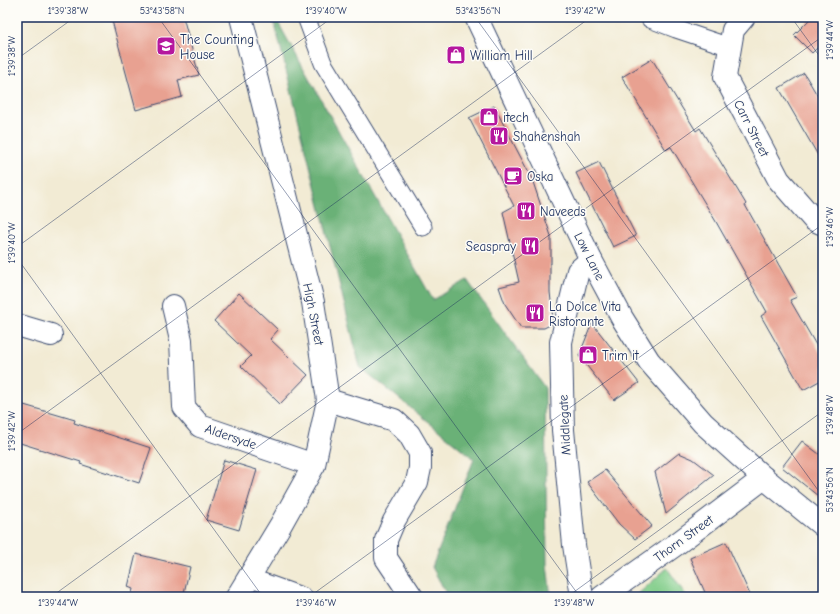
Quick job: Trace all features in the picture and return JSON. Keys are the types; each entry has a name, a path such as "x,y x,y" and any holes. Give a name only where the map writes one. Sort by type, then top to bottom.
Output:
{"street":[{"name":"High Street","path":"237,597 280,526 314,465 328,400 313,302 241,17"},
{"name":"Low Lane","path":"476,17 591,260 622,318 649,361 703,423 764,478 823,526"},
{"name":"Carr Street","path":"744,17 733,30 726,77 779,180 814,220 823,224"},
{"name":"Middlegate","path":"582,597 574,544 563,430 561,342 578,271 591,260"},
{"name":"Aldersyde","path":"173,306 181,340 184,407 200,426 314,465"},
{"path":"17,325 51,335"},
{"path":"328,400 394,420 409,434 420,453 420,468 417,482 394,521 386,540 386,558 412,597"},
{"name":"Thorn Street","path":"602,597 678,543 764,478"}],"lane":[{"path":"306,17 323,63 423,228"},
{"path":"649,17 650,19 676,29 730,47"},
{"path":"249,577 304,597"}],"green space":[{"path":"273,17 275,17 433,300 467,280 545,388 547,565 551,597 448,597 432,567 474,459 360,367"},
{"path":"667,568 687,597 635,597"}],"building":[{"path":"111,17 183,17 199,75 178,80 182,97 136,110"},
{"path":"812,17 823,17 823,42 812,53 794,35"},
{"path":"652,59 696,131 700,128 746,204 745,205 797,297 790,300 823,357 823,379 803,390 761,316 767,312 715,220 671,147 666,150 622,77"},
{"path":"804,73 823,105 823,164 779,88"},
{"path":"494,106 532,179 551,236 550,292 553,320 552,324 544,328 521,328 505,304 499,287 519,282 503,212 514,206 469,118"},
{"path":"599,162 636,236 613,247 576,173"},
{"path":"239,293 278,330 270,339 308,375 280,404 241,366 251,356 214,321"},
{"path":"592,323 639,383 614,400 579,356"},
{"path":"17,403 75,420 74,423 151,448 139,483 80,464 81,462 17,442"},
{"path":"802,441 823,457 823,500 782,467"},
{"path":"679,453 693,459 714,475 666,514 655,472"},
{"path":"224,460 257,470 239,530 206,520"},
{"path":"605,470 652,526 635,539 619,524 587,482"},
{"path":"726,542 751,597 707,597 690,558"},
{"path":"136,554 190,567 183,597 131,597 133,589 128,587"}],"place":[{"name":"The Counting House","path":"166,46"},
{"name":"William Hill","path":"456,55"},
{"name":"itech","path":"489,117"},
{"name":"Shahenshah","path":"499,136"},
{"name":"Oska","path":"513,176"},
{"name":"Naveeds","path":"526,211"},
{"name":"Seaspray","path":"530,246"},
{"name":"La Dolce Vita Ristorante","path":"535,313"},
{"name":"Trim it","path":"588,355"}]}
